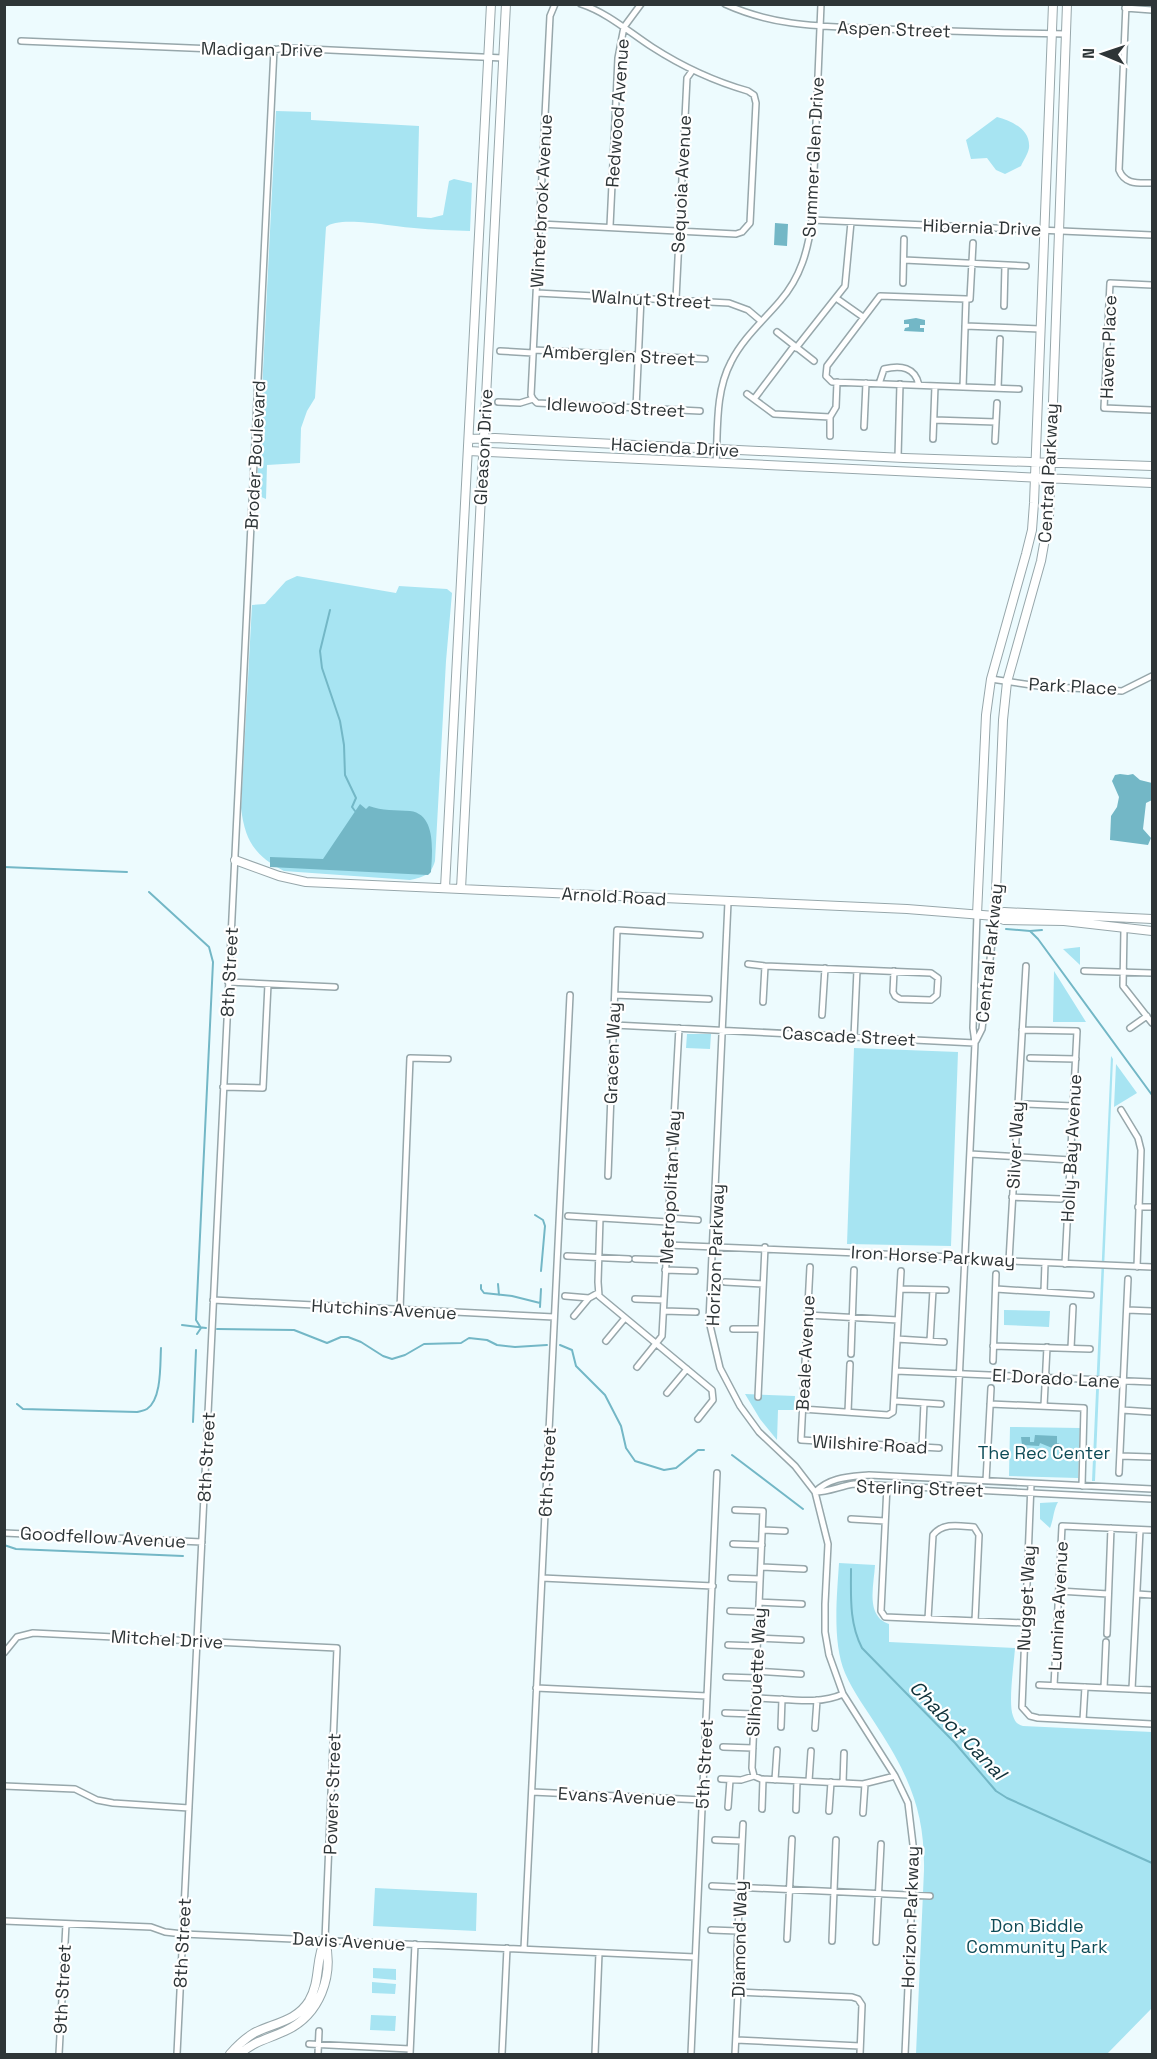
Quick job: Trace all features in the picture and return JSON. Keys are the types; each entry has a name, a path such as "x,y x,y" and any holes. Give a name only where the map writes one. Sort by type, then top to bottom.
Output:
{"street":[{"name":"Gleason Drive","path":"445,888 491,4"},
{"name":"Gleason Drive","path":"461,889 506,4"},
{"name":"Winterbrook Avenue","path":"533,399 531,395 550,15 555,4"},
{"path":"540,224 736,234 746,229 750,223 756,103 754,95 692,71 605,15 581,4"},
{"name":"Redwood Avenue","path":"610,226 618,58 624,27 641,4"},
{"name":"Aspen Street","path":"725,4 745,13 783,23 1066,34"},
{"name":"Summer Glen Drive","path":"716,463 719,407 729,364 741,345 781,301 800,270 807,253 812,220 821,4"},
{"name":"Central Parkway","path":"954,1489 975,1043 973,1028 977,915 987,715 991,679 1032,530 1053,4"},
{"name":"Central Parkway","path":"975,1043 982,1029 995,916 1003,720 1007,682 1041,561 1049,516 1067,4"},
{"path":"1152,10 1126,6 1119,170 1125,180 1152,183"},
{"name":"Madigan Drive","path":"21,40 254,50 287,48 503,58"},
{"name":"Broder Boulevard","path":"235,860 274,49"},
{"name":"Sequoia Avenue","path":"676,299 687,78 692,71"},
{"name":"Hibernia Drive","path":"812,220 1152,235"},
{"path":"754,399 845,286 851,222"},
{"path":"903,283 904,239"},
{"path":"973,243 970,299 880,296 826,366 826,376 832,382 1019,389"},
{"path":"904,260 1026,266"},
{"path":"1004,306 1005,265"},
{"name":"Haven Place","path":"1152,285 1110,283 1104,408 1152,410"},
{"name":"Walnut Street","path":"537,293 676,299 740,306 761,321"},
{"path":"636,408 641,298"},
{"path":"836,298 863,317"},
{"path":"963,387 966,299"},
{"path":"965,326 1040,329"},
{"path":"777,332 814,361"},
{"path":"998,388 1000,339"},
{"name":"Amberglen Street","path":"500,351 705,359"},
{"path":"879,384 885,369 895,367 908,368 917,376 919,385"},
{"path":"830,436 830,417 836,407 837,382"},
{"path":"864,428 866,383"},
{"path":"898,457 900,384"},
{"path":"933,439 935,386"},
{"path":"747,394 774,414 830,417"},
{"name":"Idlewood Street","path":"498,402 520,403 533,399 537,403 700,411"},
{"path":"995,441 996,403"},
{"path":"934,420 996,422"},
{"name":"Hacienda Drive","path":"469,439 1152,466"},
{"name":"Hacienda Drive","path":"468,451 1152,483"},
{"path":"870,470 881,456"},
{"name":"Park Place","path":"991,679 1080,690 1122,690 1152,676"},
{"name":"Arnold Road","path":"235,860 279,876 306,882 907,909 995,916 1004,920 1064,921 1152,931"},
{"name":"8th Street","path":"177,2055 235,860"},
{"name":"Horizon Parkway","path":"728,902 709,1321 720,1368 748,1418 759,1432 795,1466 814,1492 828,1544 825,1604 827,1644 832,1666 843,1694 895,1776 908,1803 914,1853 904,2055"},
{"name":"Arnold Road","path":"995,916 1004,912 1152,920"},
{"path":"1124,929 1123,986 1152,1023"},
{"name":"Gracen Way","path":"608,1176 617,930 700,935"},
{"path":"748,964 765,966 894,971 935,974 938,978 937,995 931,1000 900,999 893,992 894,971"},
{"path":"763,1002 765,966"},
{"name":"Silver Way","path":"1009,1261 1026,966"},
{"path":"822,1015 825,968"},
{"path":"854,1037 857,970"},
{"path":"1084,971 1152,973"},
{"path":"228,982 335,987"},
{"path":"223,1086 263,1088 268,984"},
{"name":"6th Street","path":"524,1949 570,995"},
{"path":"615,995 710,999"},
{"path":"1130,1028 1147,1016"},
{"name":"Cascade Street","path":"614,1025 975,1043"},
{"name":"Metropolitan Way","path":"656,1343 663,1336 679,1028"},
{"name":"Holly Bay Avenue","path":"1022,1030 1077,1031 1065,1264"},
{"path":"400,1310 410,1058 448,1059"},
{"path":"1030,1058 1076,1059"},
{"path":"1026,1104 1073,1106"},
{"path":"1121,1110 1138,1138 1141,1150 1137,1267"},
{"path":"970,1154 1071,1160"},
{"path":"1012,1197 1061,1199"},
{"path":"1138,1207 1152,1207"},
{"path":"568,1216 698,1220"},
{"path":"600,1218 598,1293 708,1386 714,1394 713,1400 698,1419"},
{"name":"Iron Horse Parkway","path":"667,1245 765,1247 1152,1267"},
{"path":"758,1397 765,1247"},
{"path":"567,1256 666,1260"},
{"path":"1044,1292 1045,1263"},
{"name":"Beale Avenue","path":"801,1440 810,1267"},
{"path":"665,1270 694,1271"},
{"path":"851,1354 854,1270"},
{"path":"802,1409 888,1414 893,1412 901,1271"},
{"path":"993,1361 996,1274"},
{"path":"1119,1473 1128,1279"},
{"path":"725,1282 763,1284"},
{"path":"900,1289 946,1290"},
{"path":"996,1289 1091,1295"},
{"path":"930,1341 933,1290"},
{"path":"574,1316 589,1298 598,1293"},
{"path":"565,1296 589,1298"},
{"path":"635,1299 664,1300"},
{"name":"Hutchins Avenue","path":"213,1300 554,1317"},
{"path":"1071,1348 1073,1307"},
{"path":"1127,1310 1152,1311"},
{"path":"664,1311 696,1312"},
{"path":"807,1315 898,1320"},
{"path":"606,1341 625,1318"},
{"path":"733,1329 761,1329"},
{"path":"897,1339 944,1342"},
{"path":"637,1367 656,1343"},
{"path":"993,1346 1090,1349"},
{"path":"1044,1406 1047,1347"},
{"path":"848,1412 850,1364"},
{"path":"667,1393 687,1369"},
{"name":"El Dorado Lane","path":"896,1371 1152,1382"},
{"path":"986,1481 991,1388"},
{"path":"895,1401 941,1404"},
{"path":"922,1447 924,1403"},
{"path":"990,1404 1084,1408 1082,1486"},
{"path":"1122,1410 1152,1412"},
{"name":"Wilshire Road","path":"801,1440 939,1448"},
{"path":"1120,1456 1152,1457"},
{"name":"5th Street","path":"690,2055 717,1473"},
{"name":"Sterling Street","path":"814,1492 824,1483 841,1477 869,1475 1152,1489"},
{"name":"Sterling Street","path":"814,1492 826,1492 854,1484 1152,1498"},
{"name":"Nugget Way","path":"1031,1484 1021,1701 1024,1712 1038,1718 1083,1720"},
{"path":"886,1486 881,1611 885,1617 1025,1623"},
{"name":"Silhouette Way","path":"735,1510 763,1511 752,1772 754,1776"},
{"path":"852,1519 885,1521"},
{"path":"928,1619 933,1535 944,1526 974,1527 979,1535 975,1621"},
{"name":"Lumina Avenue","path":"1054,1686 1062,1526 1111,1528"},
{"path":"1107,1634 1111,1528 1152,1530"},
{"path":"763,1530 785,1531"},
{"path":"1132,1689 1140,1530"},
{"name":"Goodfellow Avenue","path":"4,1533 202,1542"},
{"path":"733,1544 762,1545"},
{"path":"761,1567 804,1569"},
{"path":"542,1578 713,1586"},
{"path":"731,1578 760,1579"},
{"path":"1059,1591 1108,1594"},
{"path":"1137,1594 1152,1595"},
{"path":"759,1602 802,1604"},
{"path":"730,1611 759,1612"},
{"name":"Mitchel Drive","path":"4,1653 17,1637 33,1633 337,1648"},
{"path":"758,1638 801,1640"},
{"path":"1104,1688 1106,1642"},
{"path":"728,1645 757,1646"},
{"name":"Powers Street","path":"325,1940 337,1648"},
{"path":"726,1677 801,1674"},
{"path":"1040,1685 1152,1690"},
{"path":"1085,1687 1083,1720 1152,1724"},
{"path":"536,1688 708,1696"},
{"path":"755,1698 817,1701 843,1694"},
{"path":"781,1727 782,1699"},
{"path":"815,1728 817,1701"},
{"path":"724,1713 754,1714"},
{"path":"723,1747 753,1748"},
{"path":"775,1780 777,1750"},
{"path":"809,1781 811,1751"},
{"path":"843,1783 844,1753"},
{"path":"721,1779 745,1780 754,1776 775,1780 865,1784 895,1776"},
{"path":"762,1809 763,1779"},
{"path":"728,1807 729,1780"},
{"path":"796,1810 797,1781"},
{"path":"829,1811 831,1782"},
{"path":"863,1813 865,1784"},
{"path":"4,1786 75,1789 97,1800 113,1803 189,1808"},
{"name":"Evans Avenue","path":"532,1792 703,1800"},
{"name":"Diamond Way","path":"735,2055 743,1824"},
{"path":"787,1939 792,1839"},
{"path":"715,1840 742,1841"},
{"path":"832,1941 836,1840"},
{"path":"876,1942 881,1844"},
{"path":"712,1886 930,1896"},
{"name":"Davis Avenue","path":"4,1921 152,1927 172,1934 695,1958"},
{"name":"9th Street","path":"59,2055 66,1924"},
{"path":"711,1930 738,1931"},
{"path":"230,2055 239,2043 253,2034 295,2016 307,2004 317,1986 320,1950 325,1940"},
{"path":"240,2055 255,2042 300,2023 314,2009 321,1998 326,1982 325,1940"},
{"path":"309,2044 410,2052 415,1944"},
{"path":"502,2055 507,1948"},
{"path":"595,2055 599,1953"},
{"path":"738,1992 856,1998 862,2005 860,2055"},
{"path":"318,2055 319,2031"},
{"path":"736,2040 860,2046"}],"green space":[{"path":"276,111 311,112 311,120 419,126 417,217 431,218 443,215 449,181 454,179 472,183 470,231 421,229 355,222 343,222 326,227 315,398 301,428 300,463 267,465 266,499 259,496 257,491"},
{"path":"997,117 1019,127 1029,141 1029,148 1021,166 1005,174 996,170 987,158 971,159 966,140"},
{"path":"297,576 396,593 399,586 447,589 452,593 435,861 429,872 423,876 410,880 284,871 259,853 245,830 241,808 252,605 265,604 286,581"},
{"path":"1080,947 1080,965 1063,949"},
{"path":"1054,971 1086,1022 1053,1022"},
{"path":"687,1034 711,1034 710,1049 686,1048"},
{"path":"854,1048 958,1052 951,1246 847,1244"},
{"path":"1111,1056 1113,1059 1095,1481 1092,1481"},
{"path":"1116,1064 1137,1093 1114,1107"},
{"path":"1004,1310 1050,1311 1049,1327 1004,1325"},
{"path":"745,1394 795,1396 794,1410 778,1410 777,1440 760,1419"},
{"name":"The Rec Center","path":"1010,1427 1080,1428 1078,1478 1009,1476"},
{"path":"1058,1502 1050,1528 1040,1519 1040,1503"},
{"name":"Don Biddle Community Park","path":"839,1563 875,1565 874,1607 881,1620 889,1624 889,1642 1015,1648 1011,1702 1013,1716 1019,1724 1152,1732 1152,2008 1107,2054 916,2054 924,1870 922,1830 913,1795 898,1762 852,1687 841,1661 836,1619"},
{"path":"375,1888 477,1893 476,1931 373,1926"},
{"path":"373,1968 396,1969 396,1980 373,1978"},
{"path":"372,1982 396,1984 395,1994 372,1993"},
{"path":"371,2015 396,2016 395,2031 370,2030"}],"shaded area":[{"path":"775,223 788,224 787,246 774,245"},
{"path":"916,318 925,320 925,325 920,325 920,328 924,328 924,332 904,331 909,324 904,324 904,320"},
{"path":"1133,774 1140,780 1152,783 1152,800 1146,803 1143,829 1151,838 1148,845 1110,840 1111,816 1117,807 1119,797 1112,781 1115,775"},
{"path":"360,804 366,809 369,806 384,810 410,811 425,819 429,827 432,846 431,872 428,875 270,867 270,857 323,859"},
{"path":"1035,1435 1057,1436 1057,1443 1059,1443 1057,1450 1040,1443 1039,1446 1022,1445 1021,1437 1030,1437 1030,1442 1034,1442"}],"waterway":[{"path":"330,610 320,651 322,668 340,721 345,775 356,798 352,807 355,811"},
{"path":"4,867 127,872"},
{"path":"149,892 209,947 213,962 196,1320 201,1328"},
{"path":"1006,929 1030,931 1038,939 1152,1095"},
{"path":"1030,931 1042,930"},
{"path":"535,1215 543,1220 545,1226 541,1271"},
{"path":"498,1284 499,1295"},
{"path":"481,1285 484,1293 512,1296 540,1303"},
{"path":"540,1307 541,1289"},
{"path":"182,1325 206,1328"},
{"name":"Chabot Canal","path":"197,1334 201,1328"},
{"name":"Chabot Canal","path":"217,1329 294,1330 327,1343 341,1337 348,1337 392,1359 405,1355 424,1344 461,1343 469,1338 515,1347 547,1345"},
{"name":"Chabot Canal","path":"560,1345 572,1350 576,1366 605,1395 621,1426 626,1448 635,1461 664,1470 676,1468 698,1450 704,1450"},
{"path":"17,1404 23,1409 137,1412 145,1410 152,1404 158,1390 161,1348"},
{"path":"193,1422 196,1350"},
{"name":"Chabot Canal","path":"732,1455 803,1509"},
{"path":"4,1545 16,1549 183,1556"},
{"name":"Chabot Canal","path":"851,1569 853,1619 862,1648 955,1743 996,1791 1152,1863"}]}
